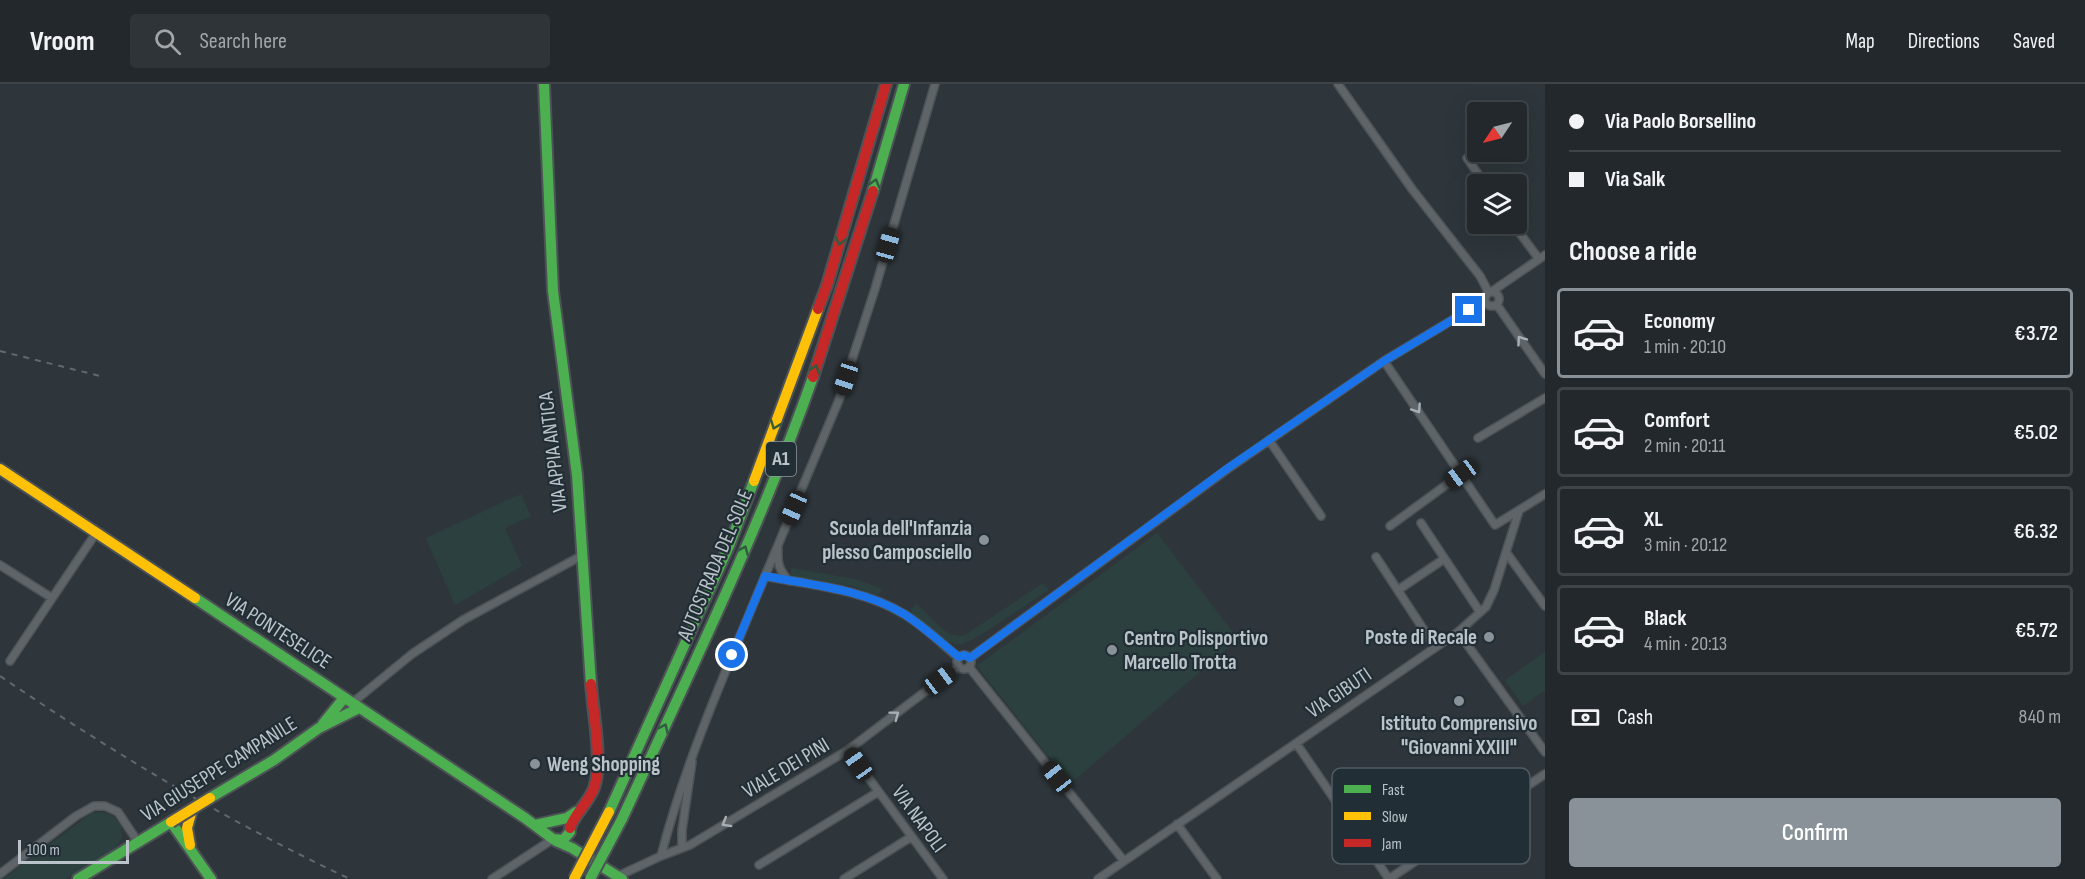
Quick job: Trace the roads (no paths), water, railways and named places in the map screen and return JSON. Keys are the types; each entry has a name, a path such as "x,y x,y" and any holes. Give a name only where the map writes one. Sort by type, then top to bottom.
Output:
{"main road":[{"name":"VIA APPIA ANTICA","path":"544,84 553,291 578,475 592,704 598,764 594,789 579,810 570,830"},
{"name":"AUTOSTRADA DEL SOLE","path":"574,879 609,812 729,546 827,285 886,84"},
{"name":"AUTOSTRADA DEL SOLE","path":"590,879 622,819 743,554 803,403 845,286 904,84"},
{"name":"VIA PONTESELICE","path":"0,469 344,698 358,704 553,839 574,849 613,876"},
{"name":"VIA GIUSEPPE CAMPANILE","path":"319,728 344,698"},
{"name":"VIA GIUSEPPE CAMPANILE","path":"78,879 274,760 358,704"},
{"path":"192,810 186,827 186,836 192,851"},
{"path":"535,825 572,815 579,810"},
{"path":"570,830 566,838 553,839 549,826 557,820 567,822 570,830 574,849"},
{"path":"171,822 211,879"}],"street":[{"path":"661,856 692,752 839,400 875,289 935,84"},
{"path":"1338,84 1412,189 1480,276 1489,294 1486,303 1496,304"},
{"path":"970,658 1269,440 1384,361 1469,310 1542,257 1522,234"},
{"path":"1469,310 1496,304 1508,282"},
{"path":"1489,294 1497,294 1496,304 1545,374"},
{"path":"1384,361 1495,525 1545,494"},
{"path":"1478,438 1545,398"},
{"path":"1269,440 1321,516"},
{"path":"1390,526 1461,474"},
{"name":"VIA GIBUTI","path":"1098,879 1458,632 1486,607 1494,590 1519,511"},
{"path":"1421,523 1480,612"},
{"path":"10,661 96,533"},
{"path":"778,545 777,563 780,572 789,581"},
{"path":"1506,552 1545,606"},
{"path":"358,704 412,654 463,620 583,555"},
{"path":"1376,557 1435,647"},
{"path":"1398,590 1444,559"},
{"path":"0,565 52,598"},
{"path":"765,576 854,593 880,603 912,619 959,657"},
{"path":"1458,632 1545,752"},
{"path":"959,657 964,655 970,658"},
{"path":"959,657 957,661 959,666 963,669 969,667"},
{"path":"969,667 970,658"},
{"name":"VIALE DEI PINI","path":"613,876 700,839 848,750 959,666"},
{"path":"969,667 1124,861"},
{"path":"1296,742 1332,795"},
{"name":"VIA NAPOLI","path":"848,750 943,879"},
{"path":"682,848 682,830 692,752"},
{"path":"1530,784 1545,774"},
{"path":"759,865 879,792"},
{"path":"0,874 76,816 100,806 113,808 118,812 138,842"},
{"path":"1177,824 1217,879"},
{"path":"844,879 911,837"},
{"path":"492,879 553,839"},
{"path":"1379,864 1389,879 1412,864"},
{"path":"1400,872 1404,879"}],"railway":[{"path":"0,351 104,377"},
{"path":"0,676 85,732 171,784 259,834 350,879"}],"place":[{"name":"Scuola dell'Infanzia plesso Camposciello","path":"984,540"},
{"name":"Poste di Recale","path":"1489,637"},
{"name":"Centro Polisportivo Marcello Trotta","path":"1112,650"},
{"name":"Istituto Comprensivo \"Giovanni XXIII\"","path":"1459,701"},
{"name":"Weng Shopping","path":"535,764"}]}
